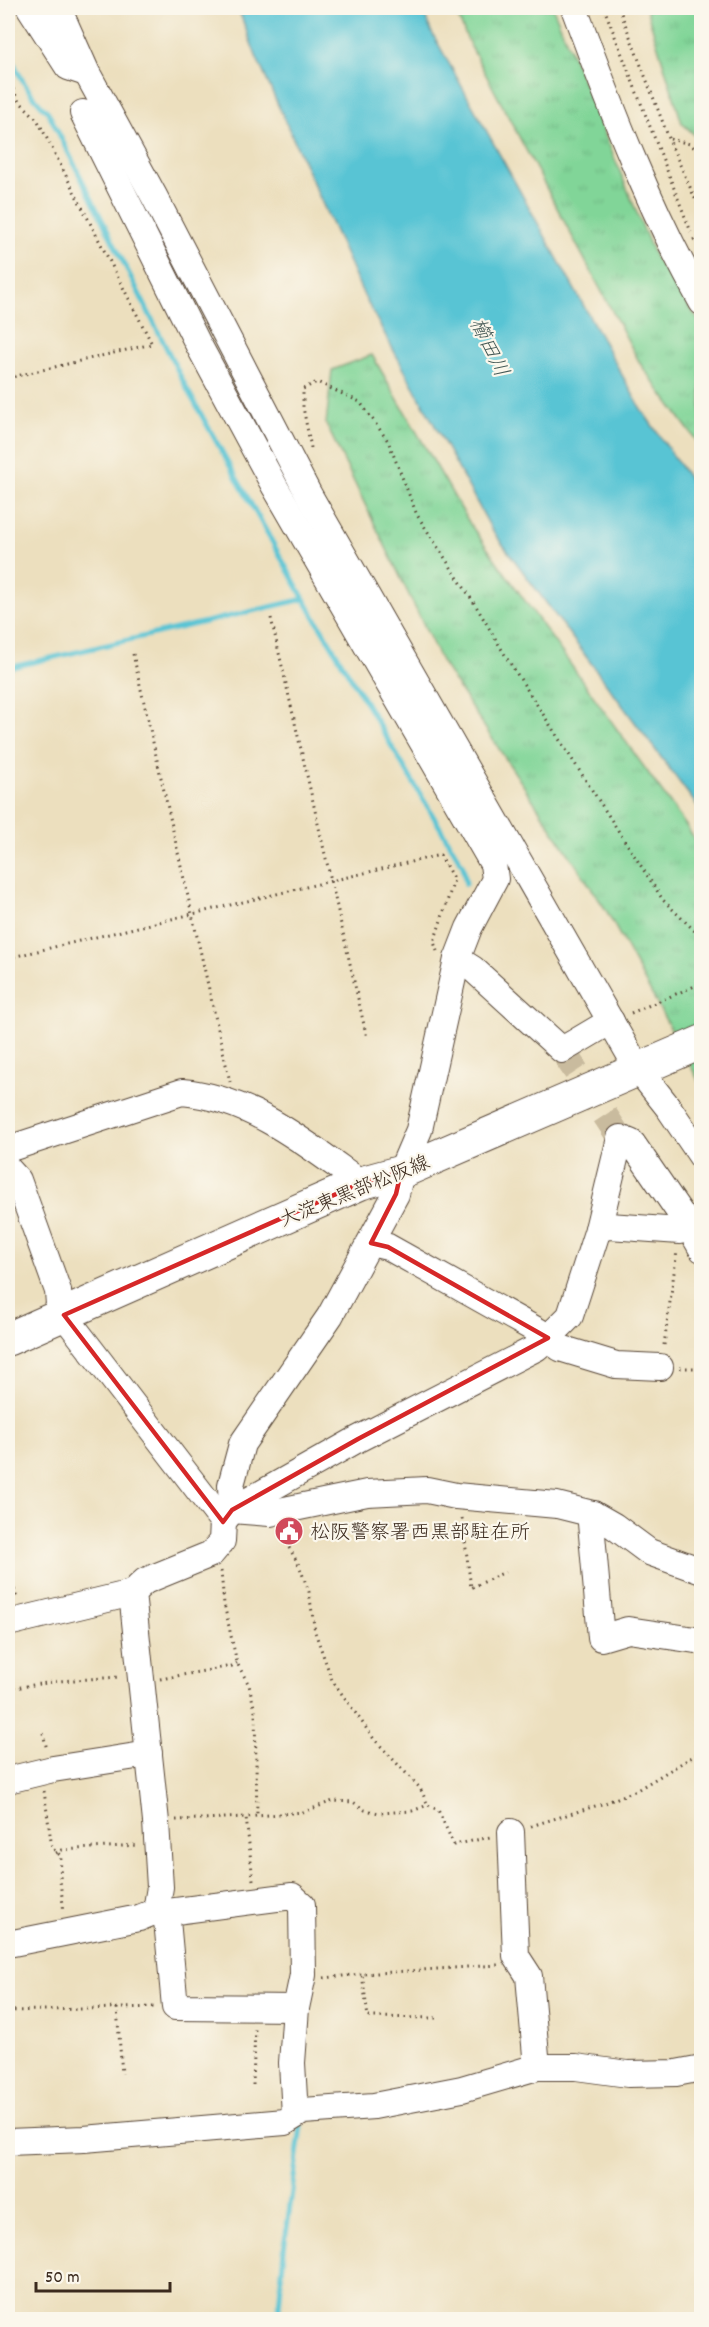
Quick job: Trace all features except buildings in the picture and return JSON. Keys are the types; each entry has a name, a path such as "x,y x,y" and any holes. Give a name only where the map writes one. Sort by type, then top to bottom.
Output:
{"main road":[{"name":"大淀東黒部松阪線","path":"8,1339 361,1184 401,1172 702,1042"}],"street":[{"path":"30,8 68,67 87,73"},
{"path":"58,8 87,73 154,196 309,495 643,1067 702,1157"},
{"path":"574,8 616,121 673,251 702,302"},
{"path":"13,1621 132,1593 145,1581 212,1554 226,1524 231,1485 242,1444 330,1316 396,1194 401,1172 418,1130 457,959 469,928 495,879 493,864 275,488 198,344 83,113"},
{"path":"457,959 473,969 562,1050 616,1019"},
{"path":"8,1149 182,1092 206,1094 235,1103 306,1143 361,1184"},
{"path":"226,1524 358,1438 536,1348 548,1338 570,1316 598,1229 620,1138 633,1143 684,1229 702,1249"},
{"path":"8,1169 18,1180 58,1291 70,1312 226,1524"},
{"path":"598,1229 609,1226 684,1229"},
{"path":"371,1243 388,1247 560,1347 616,1365 660,1367"},
{"path":"226,1524 367,1493 427,1490 456,1496 557,1504 593,1514 649,1551 702,1571"},
{"path":"593,1514 591,1523 601,1638 628,1630 702,1641"},
{"path":"132,1593 157,1833 160,1887 156,1911"},
{"path":"8,1780 41,1772 149,1754"},
{"path":"512,1832 516,1956 529,1976 537,2067"},
{"path":"8,1944 139,1918 156,1911 168,1912 292,1896 302,1905 303,1975 296,2008 292,2063 295,2115"},
{"path":"156,1911 167,1920 175,2007 296,2008"},
{"path":"8,2142 84,2139 285,2122 303,2110 374,2106 462,2089 537,2067 576,2067 628,2074 676,2073 702,2067"}],"path":[{"path":"604,8 698,246"},
{"path":"619,8 702,214"},
{"path":"8,78 18,100 37,118 152,344 8,378"},
{"path":"670,139 690,144 702,156"},
{"path":"311,451 303,407 303,389 317,382 360,402 388,441 417,515 477,606 508,660 663,900 702,938"},
{"path":"271,618 367,1038"},
{"path":"133,654 235,1103"},
{"path":"8,958 440,855 453,880 434,942 450,988"},
{"path":"616,1019 702,983"},
{"path":"684,1229 660,1367 702,1368"},
{"path":"456,1496 465,1530 471,1588 505,1572"},
{"path":"270,1513 299,1565 309,1592 315,1632 332,1680 374,1739 420,1788 428,1805 438,1810 454,1845 512,1832 605,1803 637,1790 702,1751"},
{"path":"226,1524 219,1556 224,1604 237,1663 249,1685 255,1711 257,1816"},
{"path":"8,1566 18,1601 13,1621"},
{"path":"8,1689 59,1681 141,1679 232,1666 237,1663"},
{"path":"41,1772 52,1848 61,1856 60,1881 67,1934"},
{"path":"56,1853 62,1850 246,1817 303,1812 333,1801 353,1802 365,1810 379,1813 412,1811 428,1805"},
{"path":"246,1817 256,1899"},
{"path":"303,1975 312,1979 512,1964 516,1956"},
{"path":"362,1974 368,2017 436,2018"},
{"path":"8,2011 175,2007"},
{"path":"117,2008 122,2074"},
{"path":"253,2085 256,2008"}],"highlighted area":[{"path":"401,1172 396,1194 371,1243 388,1247 548,1338 358,1439 232,1510 223,1522 64,1315 361,1183"}],"green space":[{"path":"454,8 553,8 655,257 701,324 701,447 641,365 470,45"},
{"path":"646,8 701,8 701,141 682,123"},
{"path":"372,355 470,524 687,827 701,851 701,1085 606,910 442,663 326,424 332,370"}],"water":[{"name":"櫛田川","path":"238,8 422,8 431,31 641,409 701,496 701,811 492,530 365,298 256,56"}],"waterway":[{"path":"8,50 24,83 34,98 48,112 187,389 304,599 463,866 466,884"},
{"path":"8,668 304,599"},
{"path":"278,2320 284,2249 301,2126"}],"tunnel":[{"path":"562,1050 620,1138"}],"place":[{"name":"松阪警察署西黒部駐在所","path":"289,1531"}]}
